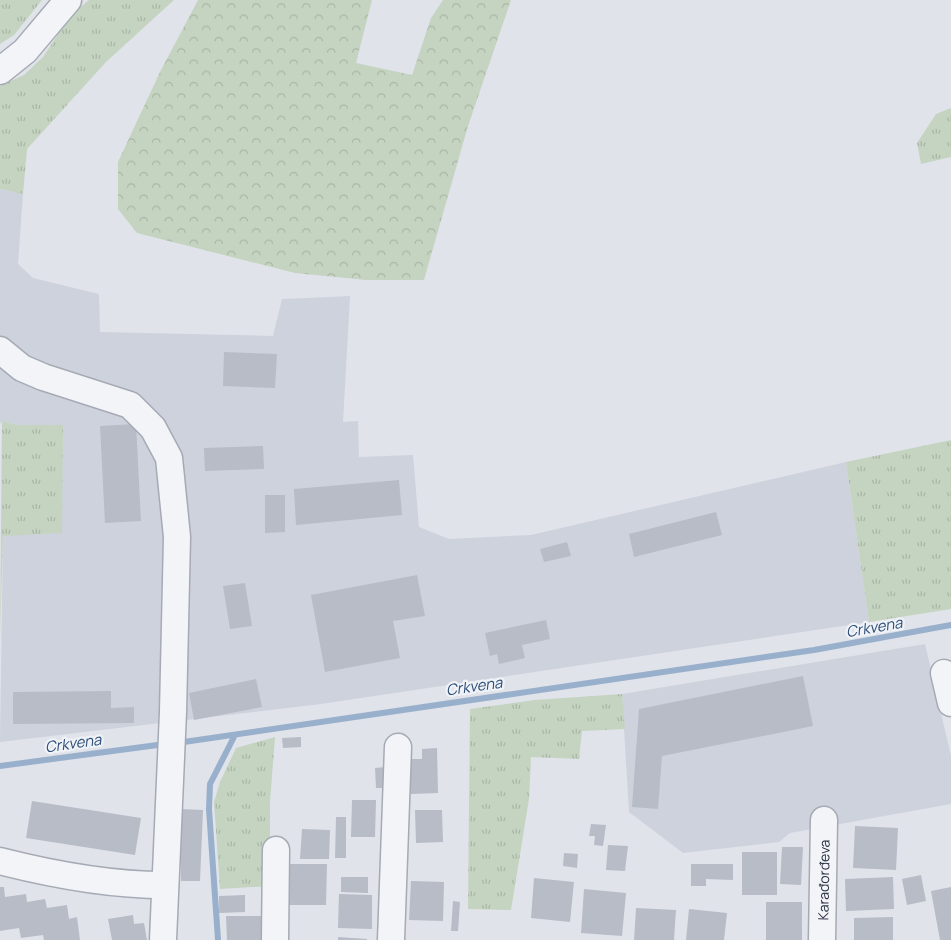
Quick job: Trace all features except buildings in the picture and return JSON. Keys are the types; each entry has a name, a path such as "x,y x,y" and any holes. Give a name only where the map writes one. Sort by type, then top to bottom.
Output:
{"street":[{"path":"0,71 25,51 68,0"},
{"path":"0,350 22,368 43,377 130,404 153,428 169,458 177,537 173,712 163,940"},
{"path":"944,673 951,703"},
{"path":"391,940 398,747"},
{"name":"Karađorđeva","path":"822,940 824,820"},
{"path":"274,940 276,850"},
{"path":"0,861 93,881 129,885 165,885"}],"shaded area":[{"path":"0,189 23,194 18,264 33,278 99,294 100,332 273,336 282,299 350,296 343,422 358,421 359,457 413,455 419,527 449,539 531,535 846,462 869,622 321,704 0,742 3,536 63,425 18,425 2,421 0,424"},
{"path":"925,644 951,756 951,804 790,833 779,842 683,853 629,812 622,694"}],"green space":[{"path":"0,0 42,0 14,35 0,44"},
{"path":"89,0 174,0 106,62 27,149 23,194 0,189 0,86 24,75 43,57 71,15"},
{"path":"198,0 372,0 356,63 412,75 431,18 443,0 511,0 468,126 424,280 366,280 295,273 137,233 118,209 118,162 160,72"},
{"path":"951,108 951,157 921,164 917,143 936,114"},
{"path":"2,421 18,425 63,425 62,533 3,536 0,639"},
{"path":"951,440 951,609 869,622 846,462"},
{"path":"622,694 625,729 582,731 579,759 531,757 529,799 511,910 468,909 470,709 534,700"},
{"path":"275,737 270,802 270,886 220,889 214,802 220,782 236,748"}],"waterway":[{"name":"Crkvena","path":"177,743 814,650 951,625"},
{"path":"218,940 209,809 210,784 235,735"},
{"name":"Crkvena","path":"0,766 165,744"}]}
